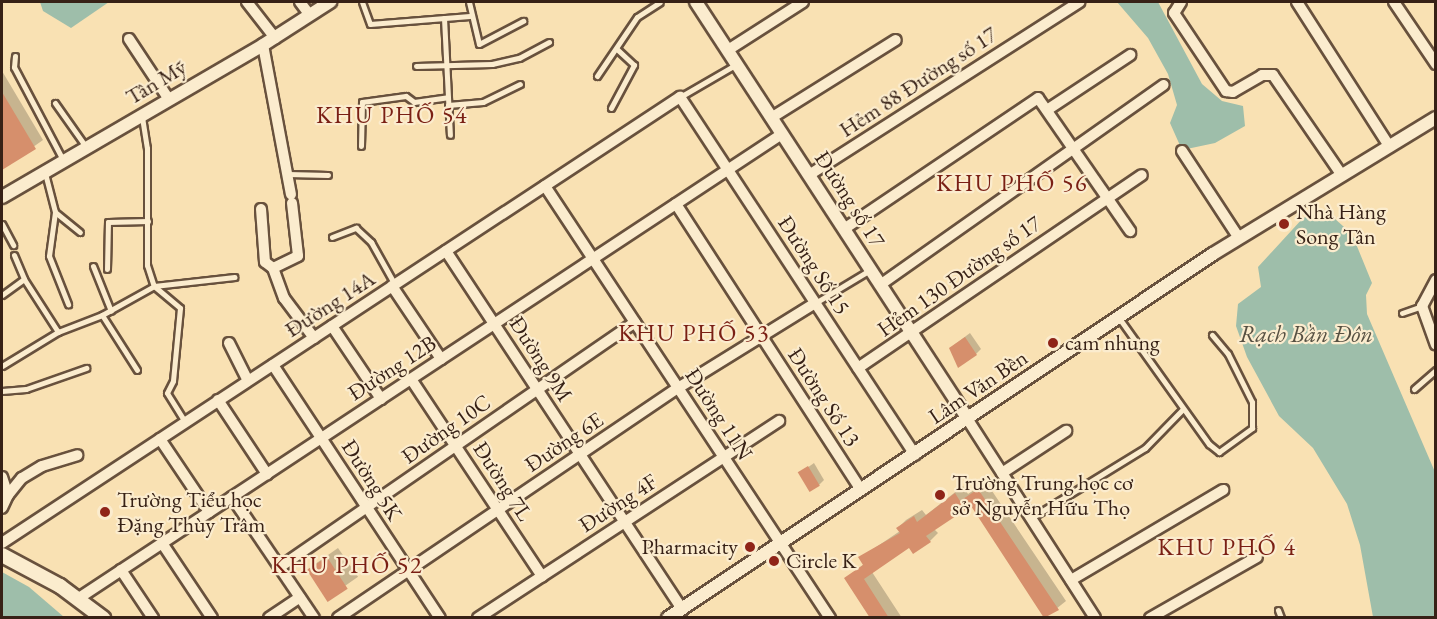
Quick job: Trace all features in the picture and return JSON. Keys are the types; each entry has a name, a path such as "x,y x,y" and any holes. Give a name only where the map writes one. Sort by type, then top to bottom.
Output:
{"main road":[{"path":"2,555 79,598 103,618"}],"street":[{"path":"247,2 275,38"},
{"path":"300,2 309,14"},
{"name":"Tân Mỹ","path":"2,197 168,98 275,38 330,2"},
{"name":"Đường số 17","path":"696,2 968,420"},
{"path":"728,50 802,2"},
{"name":"Hẻm 88 Đường số 17","path":"809,175 1079,2"},
{"path":"1181,2 1174,14 1226,91 1233,92 1262,75 1274,75 1341,174"},
{"path":"1296,2 1389,146"},
{"path":"1394,2 1436,64"},
{"path":"129,39 168,98"},
{"path":"771,118 896,40"},
{"path":"263,45 292,199 298,256 273,267"},
{"path":"1047,110 1130,55"},
{"path":"880,285 1164,85"},
{"name":"Đường Số 15","path":"680,97 915,455"},
{"name":"Đường 14A","path":"2,543 680,97"},
{"path":"844,229 1038,98 1130,231"},
{"name":"Lâm Văn Bền","path":"668,618 1239,238 1436,118"},
{"name":"Đường 12B","path":"79,598 782,134"},
{"path":"1182,150 1239,238"},
{"name":"Hẻm 130 Đường số 17","path":"858,368 1142,175"},
{"name":"Đường 11N","path":"545,186 830,618"},
{"name":"Đường Số 13","path":"676,204 861,490"},
{"path":"261,209 265,262 273,267 284,298 314,338"},
{"name":"Đường 9M","path":"446,251 682,609"},
{"path":"1436,280 1422,306 1436,345"},
{"path":"394,285 441,359"},
{"name":"Đường 6E","path":"338,618 678,388 815,303"},
{"name":"Đường 10C","path":"280,567 635,322"},
{"path":"332,326 381,399"},
{"path":"229,343 248,381"},
{"name":"Đường 5K","path":"273,365 440,618"},
{"name":"Đường 7L","path":"411,378 542,576"},
{"path":"218,400 267,474"},
{"name":"Đường 4F","path":"478,618 779,420"},
{"path":"968,420 1095,617"},
{"path":"1002,473 1066,431"},
{"path":"160,439 208,512"},
{"path":"2,508 8,495 22,478 42,466 77,455"},
{"path":"2,477 8,495"},
{"path":"1071,580 1223,490"},
{"path":"232,497 314,618"},
{"path":"162,543 212,618"},
{"path":"1150,618 1257,558"},
{"path":"121,570 153,618"},
{"path":"269,618 300,597"}],"lane":[{"path":"362,2 370,24 470,16"},
{"path":"469,2 470,16 479,44 523,21"},
{"path":"597,76 637,17 660,2"},
{"path":"444,18 450,135"},
{"path":"416,66 446,62 492,64 519,58 549,42"},
{"path":"611,108 634,65 617,49"},
{"path":"15,56 14,67 64,161"},
{"path":"680,97 737,64"},
{"path":"448,105 483,102 520,84"},
{"path":"361,146 362,102 406,96 414,102 448,97"},
{"path":"55,104 86,147"},
{"path":"142,115 147,148 147,265 154,286 180,308 173,381 167,393 185,422"},
{"path":"45,172 54,212 49,256 68,304"},
{"path":"286,174 328,175"},
{"path":"54,212 80,232"},
{"path":"106,269 108,222 148,221"},
{"path":"2,224 13,245"},
{"path":"332,237 356,228 370,242 394,285"},
{"path":"14,255 24,279 58,332"},
{"path":"93,266 111,310"},
{"path":"815,303 870,270"},
{"path":"2,366 58,332 102,315 154,286 234,277"},
{"path":"2,295 24,279"},
{"path":"1402,313 1422,306"},
{"path":"102,315 137,370"},
{"path":"1119,318 1183,409 1219,452 1252,428 1252,402 1228,354 1212,335"},
{"path":"2,391 27,389 86,368"},
{"path":"1414,389 1436,370"},
{"path":"1031,518 1145,448 1183,409"},
{"path":"1278,610 1281,618"}],"water":[{"path":"40,2 109,2 71,28 43,11"},
{"path":"1117,2 1158,2 1202,84 1222,101 1243,106 1245,126 1215,143 1182,150 1170,123 1177,105 1168,74 1148,38"},
{"name":"Rạch Bần Đôn","path":"1326,211 1352,234 1372,283 1366,295 1367,314 1435,472 1435,617 1373,617 1360,545 1347,504 1313,448 1279,416 1247,357 1236,326 1238,304 1261,287 1258,267 1303,218"},
{"path":"2,572 29,587 64,617 2,617"}],"building":[{"path":"2,92 36,149 2,170"},
{"path":"965,337 977,355 958,368 949,348"},
{"path":"808,466 820,486 810,492 798,472"},
{"path":"978,489 1059,610 1044,618 971,506 926,536 931,542 913,554 909,548 864,579 889,618 870,618 844,578 863,565 858,557 900,533 896,528 914,516 917,522 955,493 960,501"},
{"path":"327,557 348,589 328,602 307,570"}],"place":[{"name":"Nhà Hàng Song Tân","path":"1284,224"},
{"name":"cam nhung","path":"1053,343"},
{"name":"Trường Trung học cơ sở Nguyễn Hữu Thọ","path":"940,495"},
{"name":"Trường Tiểu học Đặng Thùy Trâm","path":"105,512"},
{"name":"Pharmacity","path":"750,547"},
{"name":"Circle K","path":"774,561"}],"district":[{"name":"KHU PHỐ 54","path":"392,115"},
{"name":"KHU PHỐ 56","path":"1012,183"},
{"name":"KHU PHỐ 53","path":"694,333"},
{"name":"KHU PHỐ 4","path":"1227,547"},
{"name":"KHU PHỐ 52","path":"347,565"}]}
